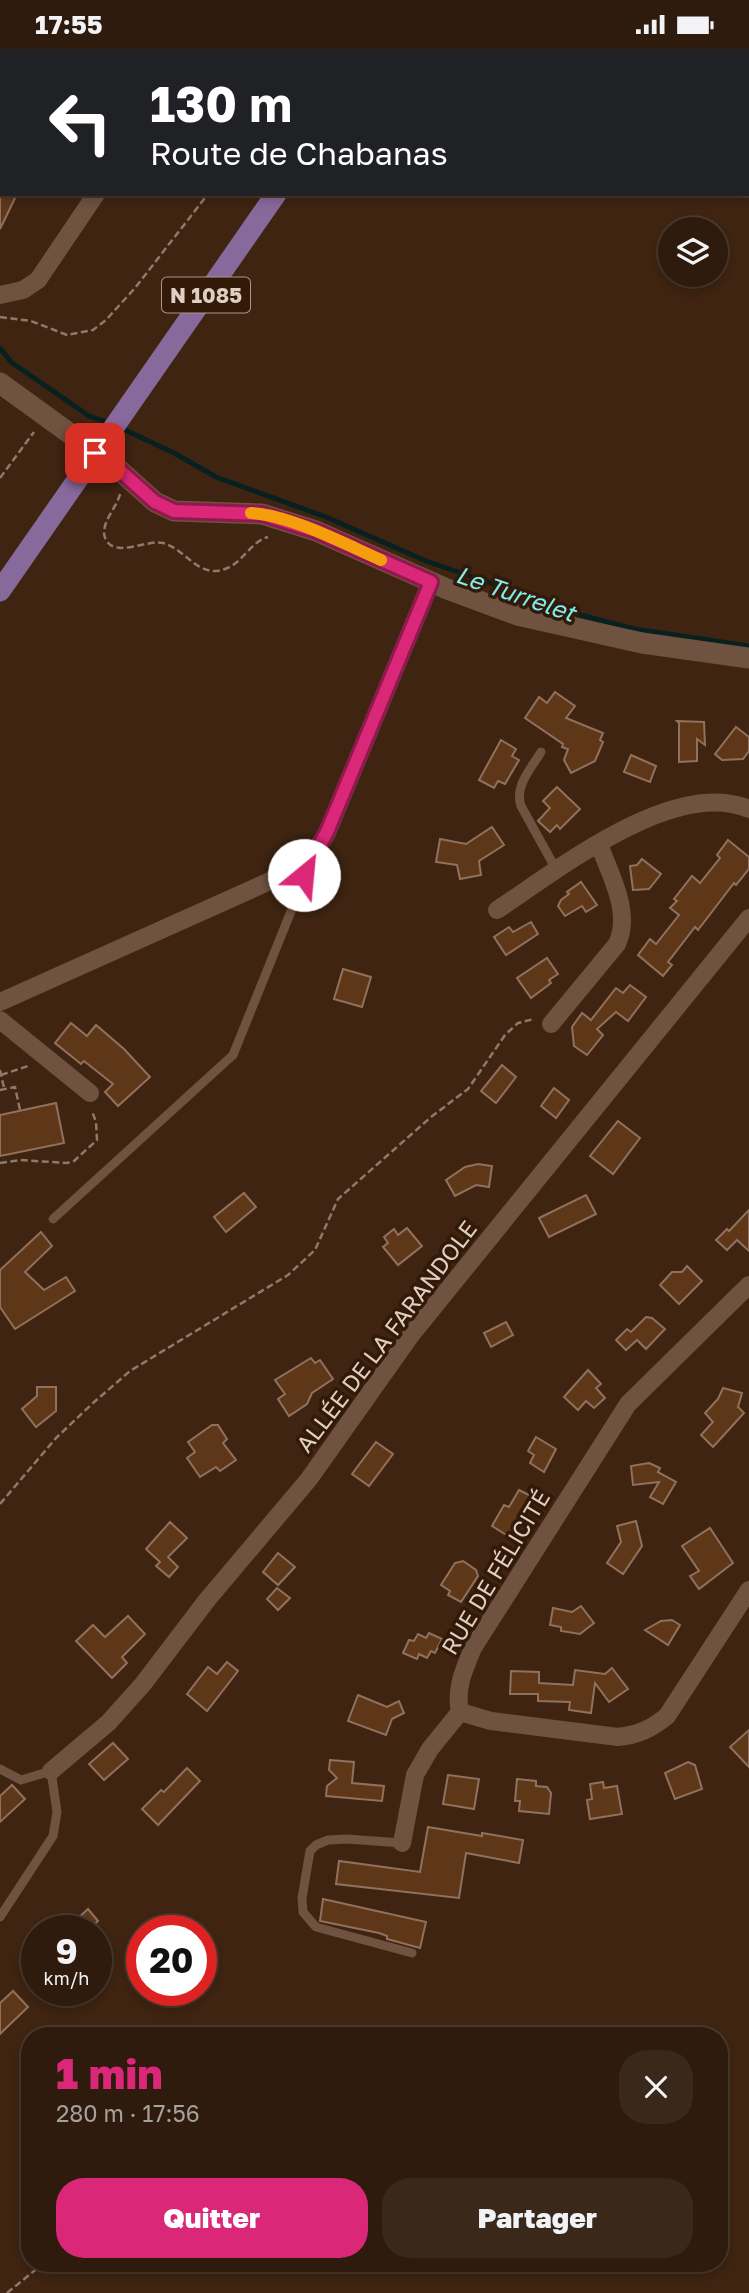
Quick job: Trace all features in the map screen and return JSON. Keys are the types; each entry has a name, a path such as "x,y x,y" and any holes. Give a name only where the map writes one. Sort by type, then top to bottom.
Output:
{"main road":[{"name":"N 1085","path":"0,591 275,196"}],"street":[{"path":"0,295 23,290 38,280 95,196"},
{"path":"0,383 116,467 155,502 174,511 262,514 316,531 431,582 517,615 642,643 749,658"},
{"path":"0,1002 301,865 317,850 327,832 431,582"},
{"path":"497,910 629,825 700,803 721,801 749,809"},
{"path":"551,1024 617,944 623,931 624,915 599,843"},
{"name":"ALLÉE DE LA FARANDOLE","path":"51,1771 108,1722 143,1684 207,1600 309,1479 411,1335 749,918"},
{"path":"0,1020 90,1100"},
{"name":"RUE DE FÉLICITÉ","path":"460,1712 457,1699 461,1678 473,1648 628,1404 749,1285"},
{"path":"402,1843 415,1775 430,1749 460,1712 491,1721 618,1737 651,1729 667,1716 749,1590"}],"lane":[{"path":"541,753 519,789 518,797 557,871"},
{"path":"53,1219 233,1055 296,899 304,875 301,865"},
{"path":"0,1769 21,1780 51,1771 57,1812 53,1836 0,1917"},
{"path":"402,1843 347,1839 328,1840 316,1845 310,1851 302,1905 303,1912 316,1927 412,1953"}],"path":[{"path":"0,317 31,321 67,335 93,330 107,320 135,288 206,196"},
{"path":"0,478 38,427"},
{"path":"0,1504 56,1439 131,1371 288,1275 315,1250 338,1199 431,1117 468,1089 505,1035 518,1023 534,1019 551,1024"},
{"path":"20,1110 15,1087 2,1089 1,1073 35,1066"},
{"path":"0,1163 20,1160 67,1163 74,1161 94,1144 98,1135 90,1100"},
{"path":"6,2293 33,2272"}],"building":[{"path":"0,196 16,196 0,229"},
{"path":"555,692 575,706 566,718 603,733 600,740 603,742 595,761 571,773 564,760 568,749 525,718 539,697 547,703"},
{"path":"677,721 704,722 705,745 697,739 697,761 679,762"},
{"path":"736,727 749,737 749,751 743,759 722,760 715,754"},
{"path":"501,740 516,749 512,756 519,760 505,784 498,781 494,788 479,780"},
{"path":"631,755 656,766 650,782 624,772"},
{"path":"557,787 580,809 560,829 557,825 550,832 538,821 550,808 543,801"},
{"path":"492,827 504,845 479,861 481,875 460,879 457,865 436,862 440,839 466,844"},
{"path":"728,840 749,857 749,869 736,885 734,883 698,930 695,927 668,962 672,965 663,976 638,955 650,939 656,944 679,915 670,908 677,901 674,899 692,876 700,883 720,858 717,855"},
{"path":"642,859 661,874 649,889 633,890 630,866 637,865"},
{"path":"581,882 597,905 586,912 582,906 565,916 558,906 569,894 567,892"},
{"path":"531,922 538,934 506,955 494,937 509,927 513,932"},
{"path":"547,958 558,974 531,998 517,978"},
{"path":"343,969 371,977 362,1007 334,999"},
{"path":"630,985 646,997 628,1021 616,1012 597,1029 603,1035 587,1055 574,1046 572,1027 582,1013 591,1020 616,988 623,993"},
{"path":"71,1023 87,1036 96,1025 124,1049 150,1077 118,1106 105,1092 113,1084 84,1061 81,1064 55,1043"},
{"path":"502,1065 516,1077 496,1103 481,1091"},
{"path":"554,1088 569,1100 556,1118 541,1106"},
{"path":"56,1103 64,1143 0,1156 0,1115"},
{"path":"618,1121 640,1138 613,1174 590,1156"},
{"path":"478,1164 492,1166 489,1187 476,1185 455,1196 446,1180 465,1167"},
{"path":"244,1193 256,1207 226,1232 214,1217"},
{"path":"586,1195 596,1214 549,1237 539,1218"},
{"path":"749,1210 749,1251 737,1240 727,1250 716,1240"},
{"path":"407,1228 422,1246 398,1265 383,1247 388,1243 384,1237 394,1229 398,1235"},
{"path":"41,1232 52,1246 25,1272 44,1290 66,1277 75,1291 15,1329 0,1307 0,1270"},
{"path":"687,1266 702,1281 679,1304 660,1285 672,1272 682,1272"},
{"path":"646,1317 652,1318 665,1329 646,1349 637,1340 626,1350 616,1340 627,1329 631,1332"},
{"path":"506,1322 513,1335 491,1347 484,1333"},
{"path":"311,1358 315,1363 320,1360 333,1379 312,1393 307,1404 289,1416 278,1399 285,1394 275,1380"},
{"path":"588,1370 601,1384 596,1388 605,1398 594,1408 586,1401 578,1410 564,1397"},
{"path":"37,1387 56,1387 56,1411 36,1427 22,1409 37,1396"},
{"path":"723,1388 742,1393 738,1407 744,1413 713,1447 701,1435 713,1422 705,1413 718,1399"},
{"path":"212,1425 218,1425 227,1439 223,1443 236,1460 220,1471 216,1467 200,1477 187,1458 195,1452 188,1442"},
{"path":"536,1437 556,1449 544,1472 530,1463 534,1455 528,1451"},
{"path":"376,1442 393,1454 369,1486 352,1474"},
{"path":"649,1463 660,1468 658,1472 676,1482 663,1504 650,1497 659,1482 633,1485 631,1466"},
{"path":"519,1490 531,1496 520,1514 524,1516 508,1536 492,1526 504,1505 509,1507"},
{"path":"636,1521 642,1546 623,1574 607,1563 621,1542 617,1526"},
{"path":"170,1522 187,1538 168,1557 178,1567 169,1577 156,1566 160,1562 146,1549"},
{"path":"710,1528 733,1563 699,1589 690,1576 699,1571 682,1546"},
{"path":"278,1553 295,1567 278,1585 263,1572"},
{"path":"463,1561 476,1570 478,1576 461,1602 448,1595 450,1591 441,1585 455,1563"},
{"path":"277,1588 290,1598 278,1610 267,1599"},
{"path":"581,1606 594,1623 580,1634 561,1631 561,1627 550,1625 553,1608 572,1612"},
{"path":"128,1616 145,1634 122,1657 127,1663 112,1678 76,1641 93,1625 105,1637"},
{"path":"672,1620 680,1625 668,1645 645,1630 661,1621"},
{"path":"429,1633 442,1639 435,1653 431,1651 427,1658 419,1654 417,1659 403,1653 409,1640 414,1641 418,1634 426,1638"},
{"path":"227,1662 238,1671 207,1711 187,1694 208,1667 217,1674"},
{"path":"612,1668 628,1689 609,1702 595,1683 591,1713 569,1710 570,1702 538,1701 538,1694 510,1694 511,1671 539,1672 539,1683 573,1685 575,1670 605,1674"},
{"path":"358,1695 387,1707 399,1701 404,1713 392,1719 386,1735 348,1721"},
{"path":"749,1730 749,1767 730,1747"},
{"path":"113,1743 128,1759 104,1780 89,1764"},
{"path":"330,1760 354,1762 352,1783 384,1786 382,1801 326,1796 327,1786 337,1778 329,1770"},
{"path":"688,1762 695,1765 702,1789 675,1799 665,1773"},
{"path":"187,1768 200,1781 158,1825 142,1809 161,1790 164,1792"},
{"path":"448,1775 479,1779 474,1809 443,1804"},
{"path":"517,1779 536,1781 536,1786 547,1787 551,1793 549,1814 519,1811 520,1801 515,1801"},
{"path":"603,1782 604,1788 617,1786 622,1814 590,1819 587,1800 592,1799 590,1784"},
{"path":"12,1785 25,1799 0,1822 0,1796"},
{"path":"428,1827 523,1840 519,1863 466,1853 459,1898 336,1884 339,1861 420,1872"},
{"path":"323,1899 426,1922 420,1948 387,1939 387,1936 379,1933 320,1921"},
{"path":"88,1909 93,1915 81,1915"},
{"path":"13,1991 21,2000 21,2006 28,2007 0,2034 0,2003"}],"waterway":[{"name":"Le Turrelet","path":"0,348 11,362 89,416 109,423"},
{"name":"Le Turrelet","path":"121,428 216,477 326,517 426,561 494,584 543,605 634,629 749,646"}],"slow traffic":[{"path":"251,513 316,531 381,560"}],"route":[{"path":"95,453 116,467 155,502 174,511 262,514 316,531 431,582 327,832 317,850 301,865 304,875"}]}
